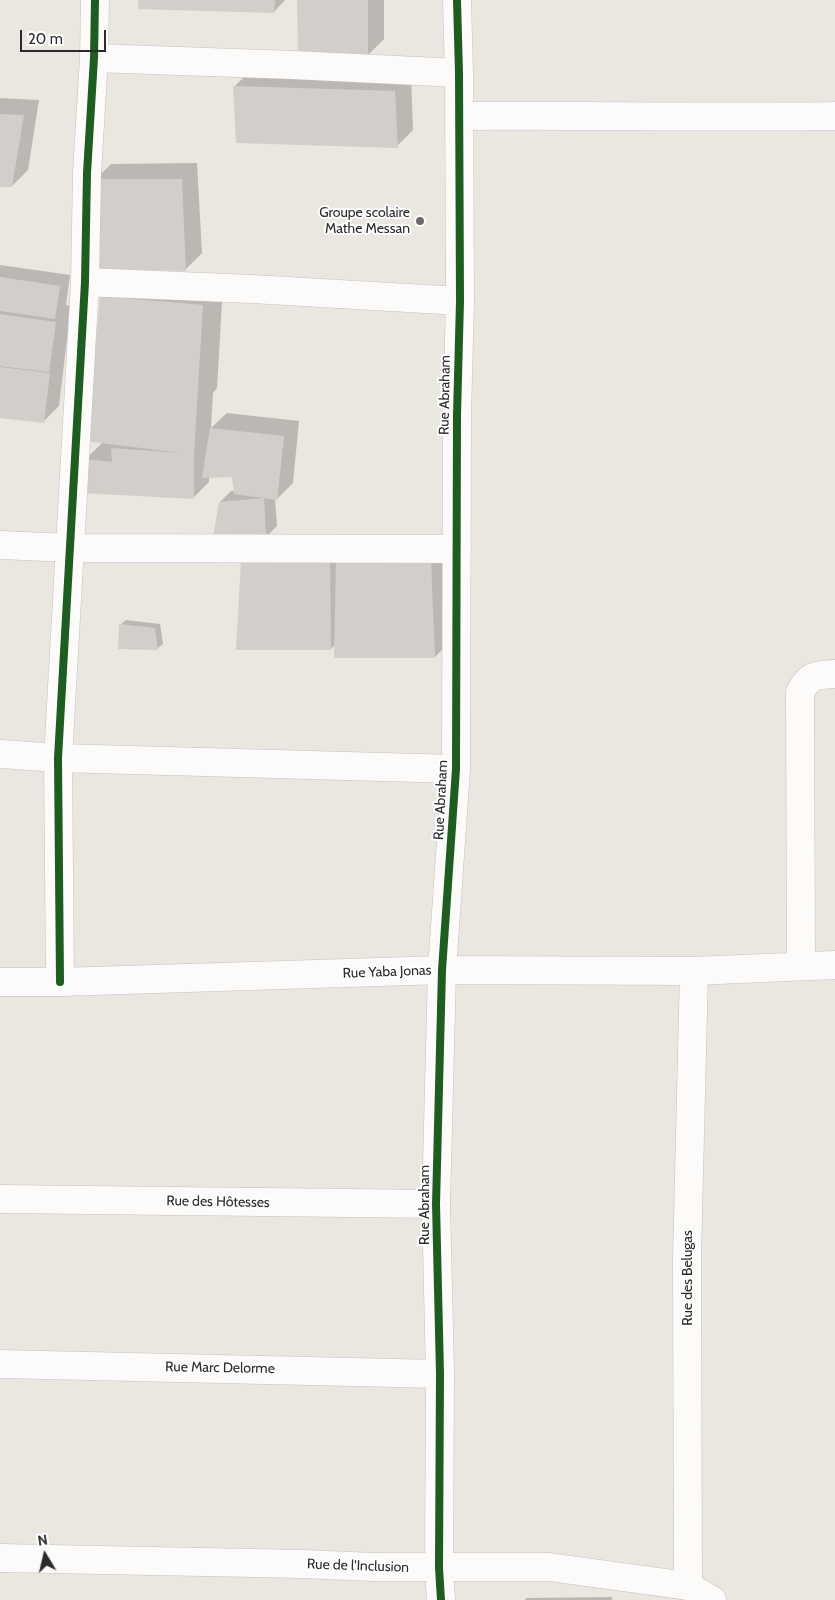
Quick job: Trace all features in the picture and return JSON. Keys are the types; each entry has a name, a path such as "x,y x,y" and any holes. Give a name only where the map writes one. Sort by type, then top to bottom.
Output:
{"street":[{"path":"60,982 58,758 86,282 87,173 94,58 94,0"},
{"name":"Rue Abraham","path":"441,1600 440,1374 436,1204 442,970 456,769 457,415 460,301 457,0"},
{"path":"94,58 459,73"},
{"path":"459,116 585,115 756,118 835,116"},
{"path":"86,282 460,301"},
{"path":"0,545 71,548 457,549"},
{"path":"801,966 800,692 806,682 815,675 835,674"},
{"path":"0,754 58,758 456,769"},
{"name":"Rue Yaba Jonas","path":"0,982 60,982 442,970 694,970 835,965"},
{"name":"Rue des Belugas","path":"688,1586 687,1258 694,970"},
{"name":"Rue des Hôtesses","path":"0,1199 436,1204"},
{"name":"Rue Marc Delorme","path":"0,1364 440,1374"},
{"name":"Rue de l'Inclusion","path":"0,1558 440,1568 549,1567 688,1586 712,1600"}],"building":[{"path":"138,0 275,0 274,13 138,9"},
{"path":"297,0 368,0 368,57 298,53"},
{"path":"233,86 395,91 398,148 236,143"},
{"path":"0,114 24,115 12,187 0,187"},
{"path":"94,179 182,179 186,271 95,269"},
{"path":"0,277 60,286 55,319 0,311"},
{"path":"100,296 203,305 194,455 194,499 81,493 84,459 112,462 111,448 182,453 84,441 91,403"},
{"path":"0,314 56,322 49,372 0,366"},
{"path":"0,367 50,373 44,423 0,418"},
{"path":"210,428 284,436 277,500 234,494 232,477 202,478"},
{"path":"264,498 266,538 213,537 219,502"},
{"path":"336,559 431,560 435,658 334,658"},
{"path":"330,560 331,650 236,650 241,561"},
{"path":"119,624 155,628 158,650 118,649"}],"cycle path":[{"path":"60,982 58,758 85,282 87,173 94,58 95,0"},
{"path":"441,1600 439,1568 440,1374 436,1204 442,970 456,769 457,415 460,301 457,0"}],"place":[{"name":"Groupe scolaire Mathe Messan","path":"420,221"}]}
